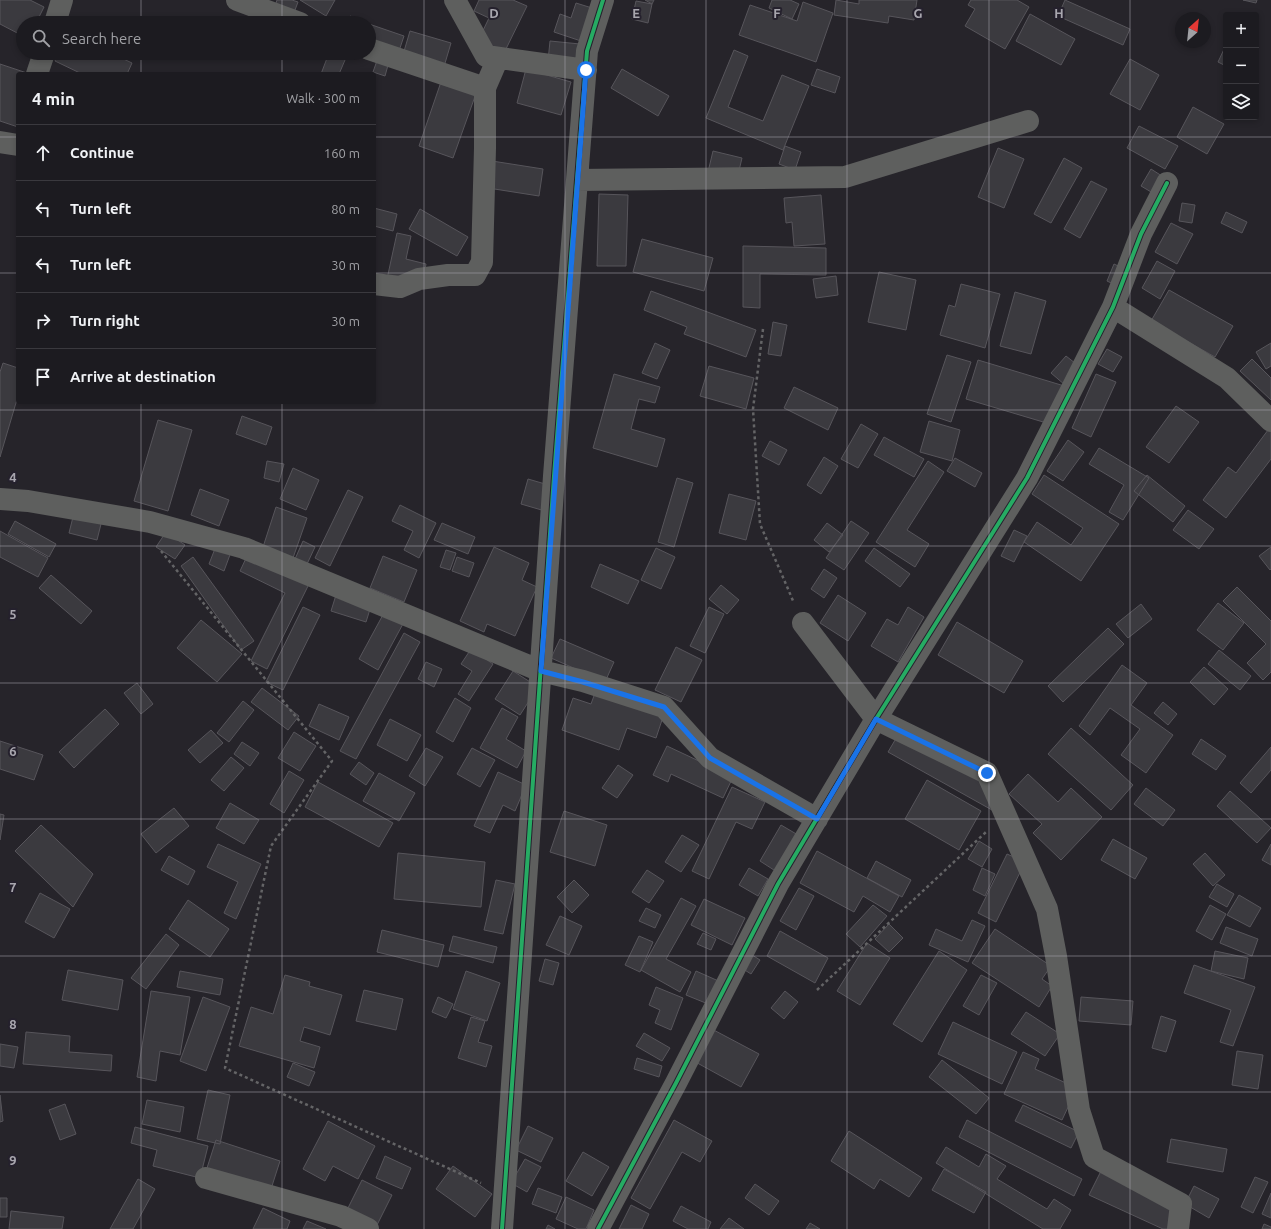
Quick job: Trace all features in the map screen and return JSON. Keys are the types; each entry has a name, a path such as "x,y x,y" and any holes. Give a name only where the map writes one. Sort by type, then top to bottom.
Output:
{"street":[{"path":"57,16 62,0"},
{"path":"237,0 281,16"},
{"path":"455,0 486,56 586,70"},
{"path":"502,1229 541,671 587,51 603,0"},
{"path":"376,50 485,88"},
{"path":"376,284 400,287 419,279 448,275 475,275 482,262 485,88 498,58"},
{"path":"38,72 42,60"},
{"path":"577,180 845,177 1028,121"},
{"path":"598,1229 672,1090 778,884 876,719 1027,478 1113,307 1141,234 1167,183"},
{"path":"1113,307 1227,378 1271,421"},
{"path":"0,499 28,501 150,522 244,548 541,671 583,682 664,707 710,758 817,819"},
{"path":"803,623 876,719 987,773 1047,909 1056,956 1079,1110 1094,1157 1181,1204 1178,1229"},
{"path":"206,1178 341,1216 368,1229"}],"path":[{"path":"763,329 752,409 760,524 803,623"},
{"path":"161,551 332,761 271,846 225,1068 504,1193"},
{"path":"817,990 1005,814"}],"building":[{"path":"0,0 30,0 44,7 40,16 16,16 16,32 0,24"},
{"path":"277,0 292,0 298,2 293,16 286,16 273,12"},
{"path":"300,0 335,0 326,16"},
{"path":"479,0 513,0 527,6 504,53 478,41 489,18 474,11"},
{"path":"645,0 654,0 652,4"},
{"path":"772,0 790,0 799,4 792,19 769,8"},
{"path":"836,0 859,4 859,0 917,0 914,20 889,16 888,23 834,15"},
{"path":"971,0 1017,0 1029,7 1005,49 965,26 975,9 968,5"},
{"path":"1065,0 1130,29 1123,45 1058,16"},
{"path":"1243,0 1257,0 1256,3"},
{"path":"636,1 652,4 648,23 632,19"},
{"path":"803,2 833,13 816,62 739,35 750,5 797,21"},
{"path":"576,3 592,8 581,41 554,32 560,14 571,18"},
{"path":"1030,14 1075,39 1061,65 1016,41"},
{"path":"376,26 404,36 397,57 376,50"},
{"path":"410,31 451,43 443,70 402,58"},
{"path":"550,41 580,44 578,65 548,61"},
{"path":"734,50 748,56 728,107 763,121 782,75 809,86 783,150 706,118"},
{"path":"1223,51 1223,64 1218,62"},
{"path":"379,55 390,58 385,76 373,72"},
{"path":"1130,59 1159,75 1140,110 1110,94"},
{"path":"126,60 132,63 128,72 78,72 55,61"},
{"path":"326,60 345,60 340,72 322,72"},
{"path":"0,64 24,72 16,72 16,126 0,121"},
{"path":"526,69 571,82 561,115 517,103"},
{"path":"622,69 669,96 658,116 611,88"},
{"path":"817,69 840,77 835,93 811,85"},
{"path":"443,76 478,88 453,158 419,146"},
{"path":"1193,107 1224,124 1207,154 1177,137"},
{"path":"1139,126 1178,146 1165,169 1127,148"},
{"path":"785,146 801,152 795,170 779,164"},
{"path":"998,148 1024,159 1004,208 978,197"},
{"path":"713,151 742,158 737,179 708,172"},
{"path":"1064,158 1082,168 1051,223 1034,214"},
{"path":"492,161 543,169 539,196 488,188"},
{"path":"1151,169 1173,183 1163,199 1141,186"},
{"path":"1091,181 1107,189 1080,238 1064,229"},
{"path":"599,194 628,195 626,266 597,266"},
{"path":"821,195 825,244 794,246 792,222 786,223 784,198"},
{"path":"1182,203 1195,205 1192,223 1179,221"},
{"path":"376,209 397,214 393,231 376,227"},
{"path":"420,209 468,237 457,256 409,229"},
{"path":"1226,212 1247,222 1242,233 1221,223"},
{"path":"1171,223 1193,234 1177,264 1155,252"},
{"path":"397,233 411,236 406,259 426,264 422,286 387,279"},
{"path":"642,239 713,258 704,291 633,272"},
{"path":"743,246 826,248 826,275 760,274 760,308 743,307"},
{"path":"1157,261 1175,271 1160,299 1142,288"},
{"path":"1114,264 1135,274 1128,291 1107,281"},
{"path":"879,272 916,280 906,330 868,322"},
{"path":"836,276 838,295 816,298 813,279"},
{"path":"961,284 1000,294 985,348 940,335 949,305 955,307"},
{"path":"1169,290 1233,326 1215,357 1151,321"},
{"path":"651,291 756,330 746,357 684,334 687,327 644,310"},
{"path":"1015,292 1046,301 1031,354 1000,346"},
{"path":"773,322 787,325 781,356 768,354"},
{"path":"655,343 670,350 657,379 642,373"},
{"path":"1271,343 1271,366 1266,369 1256,352"},
{"path":"1107,349 1122,357 1113,372 1098,364"},
{"path":"947,355 971,362 951,422 927,414"},
{"path":"1066,356 1080,367 1065,385 1051,373"},
{"path":"1252,359 1271,378 1271,400 1240,371"},
{"path":"978,360 1071,388 1060,427 966,399"},
{"path":"3,363 16,367 16,403 0,457 0,372"},
{"path":"709,366 754,378 746,409 700,396"},
{"path":"614,374 660,387 655,403 639,399 631,429 665,439 657,467 593,448"},
{"path":"1096,374 1116,382 1091,437 1072,428"},
{"path":"794,387 838,408 828,430 784,408"},
{"path":"1176,406 1199,422 1169,463 1146,447"},
{"path":"242,416 272,427 266,445 236,434"},
{"path":"158,420 192,430 168,511 134,501"},
{"path":"929,421 960,430 952,461 920,452"},
{"path":"861,424 878,434 858,468 841,459"},
{"path":"1271,426 1271,459 1226,518 1203,500 1228,467 1236,473"},
{"path":"884,437 924,459 914,477 874,455"},
{"path":"1068,440 1084,452 1063,481 1047,471"},
{"path":"770,441 787,450 779,465 762,456"},
{"path":"1099,448 1149,478 1123,520 1109,512 1124,485 1089,464"},
{"path":"824,457 838,466 821,494 807,485"},
{"path":"955,458 982,473 975,487 947,471"},
{"path":"267,461 284,464 279,482 264,478"},
{"path":"928,461 944,472 907,530 929,544 915,567 876,542"},
{"path":"293,468 319,480 306,510 280,499"},
{"path":"1044,475 1119,524 1081,581 1024,542 1037,522 1071,545 1083,528 1032,494"},
{"path":"1147,475 1185,506 1173,522 1134,491"},
{"path":"677,478 693,483 674,547 658,542"},
{"path":"528,479 552,486 545,511 521,504"},
{"path":"200,489 229,500 219,526 191,515"},
{"path":"348,490 363,497 330,566 315,558"},
{"path":"729,494 756,501 746,540 719,533"},
{"path":"400,505 436,523 419,558 404,550 413,531 392,521"},
{"path":"276,507 307,518 293,558 263,547"},
{"path":"1188,510 1214,529 1199,549 1173,530"},
{"path":"74,513 102,520 97,540 69,533"},
{"path":"15,521 56,544 49,557 8,534"},
{"path":"851,521 869,533 844,570 826,558"},
{"path":"442,523 475,537 468,554 434,540"},
{"path":"827,523 843,535 829,552 814,540"},
{"path":"1014,530 1027,536 1014,562 1001,556"},
{"path":"0,531 48,558 38,577 0,557"},
{"path":"166,532 185,545 175,559 156,547"},
{"path":"303,541 315,547 307,564 295,559"},
{"path":"216,546 231,552 224,571 209,564"},
{"path":"494,547 529,563 522,580 537,587 515,636 487,624 484,632 460,621"},
{"path":"1271,547 1271,569 1270,570 1259,556"},
{"path":"656,548 675,557 661,589 641,580"},
{"path":"874,548 910,574 900,587 865,561"},
{"path":"446,550 456,553 450,570 440,567"},
{"path":"249,552 310,582 267,669 251,661 285,593 240,571"},
{"path":"383,556 417,570 404,602 370,588"},
{"path":"193,557 254,641 241,650 181,566"},
{"path":"457,557 474,563 469,577 452,571"},
{"path":"600,564 639,581 628,604 591,587"},
{"path":"824,569 837,578 824,598 811,589"},
{"path":"51,575 92,611 81,624 39,588"},
{"path":"721,585 739,600 727,614 709,599"},
{"path":"1237,587 1271,621 1271,672 1263,680 1247,663 1266,644 1223,601"},
{"path":"336,595 371,606 366,622 331,611"},
{"path":"838,595 866,613 848,641 820,623"},
{"path":"1218,603 1244,623 1223,650 1197,630"},
{"path":"1141,604 1152,619 1128,638 1116,624"},
{"path":"303,607 320,615 283,690 266,682"},
{"path":"709,607 724,614 705,653 690,646"},
{"path":"908,607 924,617 898,662 871,646 887,619 898,625"},
{"path":"385,611 404,622 378,670 359,659"},
{"path":"201,620 242,654 217,682 177,648"},
{"path":"957,622 1023,661 1004,693 938,655"},
{"path":"1108,628 1124,644 1063,702 1048,686"},
{"path":"404,633 420,642 356,759 340,751"},
{"path":"560,639 614,662 605,682 551,658"},
{"path":"676,647 702,660 681,702 655,690"},
{"path":"471,649 493,664 469,701 458,694 472,671 461,664"},
{"path":"1219,650 1251,676 1240,690 1208,664"},
{"path":"426,662 442,669 434,687 418,679"},
{"path":"1122,665 1147,683 1131,705 1173,735 1146,773 1121,755 1140,729 1110,708 1090,735 1079,726"},
{"path":"1204,667 1228,689 1214,705 1190,682"},
{"path":"513,671 538,687 520,715 495,699"},
{"path":"137,683 153,704 141,714 124,693"},
{"path":"262,688 299,716 288,730 251,702"},
{"path":"595,693 663,717 656,738 627,728 619,750 562,730 573,698 591,704"},
{"path":"455,698 471,708 453,742 436,732"},
{"path":"243,701 254,710 229,742 217,733"},
{"path":"1163,702 1177,714 1168,725 1154,713"},
{"path":"319,704 349,717 339,740 309,726"},
{"path":"502,708 518,717 506,739 526,751 517,768 480,748"},
{"path":"105,709 119,724 74,768 59,752"},
{"path":"390,719 421,735 407,761 377,745"},
{"path":"1071,728 1133,785 1111,810 1048,754"},
{"path":"211,730 223,743 200,763 188,750"},
{"path":"901,730 1004,788 992,810 888,752"},
{"path":"294,732 316,746 300,771 278,758"},
{"path":"1201,739 1226,756 1216,770 1192,754"},
{"path":"0,741 43,755 34,780 0,769"},
{"path":"242,742 259,753 250,766 234,754"},
{"path":"667,746 733,777 723,798 671,774 668,782 653,775"},
{"path":"1271,747 1271,770 1251,793 1240,783"},
{"path":"426,748 443,757 425,786 409,776"},
{"path":"472,748 495,760 480,787 457,774"},
{"path":"231,757 244,768 224,791 211,780"},
{"path":"359,762 374,773 366,785 350,774"},
{"path":"618,765 633,775 617,798 602,788"},
{"path":"289,771 304,780 284,813 270,804"},
{"path":"498,772 526,785 515,811 503,805 490,833 474,826"},
{"path":"379,773 415,793 399,821 363,801"},
{"path":"1028,774 1058,802 1071,788 1102,817 1061,860 1033,833 1042,824 1009,794"},
{"path":"927,780 981,811 959,850 905,819"},
{"path":"318,782 393,823 379,847 305,807"},
{"path":"732,787 765,802 752,829 736,822 709,879 692,871"},
{"path":"1146,788 1175,810 1163,826 1134,804"},
{"path":"1230,791 1271,828 1257,843 1217,806"},
{"path":"230,803 259,820 244,844 216,828"},
{"path":"174,808 189,826 156,853 141,834"},
{"path":"564,811 607,825 595,866 550,852"},
{"path":"0,814 4,815 0,840"},
{"path":"41,825 93,874 73,907 15,851"},
{"path":"781,825 798,835 777,872 760,861"},
{"path":"682,835 699,845 681,872 665,862"},
{"path":"1113,839 1147,858 1135,879 1101,860"},
{"path":"979,841 992,849 982,867 968,859"},
{"path":"218,844 261,864 236,919 224,913 238,882 207,867"},
{"path":"1271,844 1271,865 1262,860"},
{"path":"817,851 899,896 890,912 863,896 854,912 800,883"},
{"path":"398,853 485,862 481,907 394,899"},
{"path":"1205,853 1225,875 1213,886 1193,864"},
{"path":"1007,854 1025,862 996,922 978,913"},
{"path":"169,856 195,871 188,885 161,870"},
{"path":"876,861 911,880 902,897 867,878"},
{"path":"749,868 768,879 758,896 739,885"},
{"path":"982,868 995,874 985,896 973,890"},
{"path":"647,870 664,881 649,903 632,892"},
{"path":"496,880 515,884 503,934 484,930"},
{"path":"574,880 589,895 572,913 557,897"},
{"path":"1217,884 1234,894 1227,907 1209,897"},
{"path":"799,888 814,896 796,930 780,921"},
{"path":"40,893 70,909 54,938 25,922"},
{"path":"1239,895 1261,908 1250,927 1227,915"},
{"path":"681,898 696,906 666,959 691,972 680,992 641,970"},
{"path":"704,899 745,918 732,945 691,925"},
{"path":"188,900 229,929 210,957 169,929"},
{"path":"873,905 887,916 860,947 846,934"},
{"path":"1210,905 1226,914 1212,940 1196,931"},
{"path":"646,908 661,915 655,928 639,921"},
{"path":"560,916 582,926 569,955 546,945"},
{"path":"972,920 985,926 968,962 929,945 936,929 962,941"},
{"path":"889,924 903,938 889,952 875,939"},
{"path":"1226,927 1258,939 1252,956 1220,943"},
{"path":"995,929 1051,966 1042,979 1052,986 1039,1007 972,963"},
{"path":"382,930 444,945 438,967 377,952"},
{"path":"780,931 828,958 815,983 767,956"},
{"path":"703,933 716,939 711,950 697,944"},
{"path":"166,934 179,945 146,989 131,978"},
{"path":"453,936 497,947 493,963 449,951"},
{"path":"639,936 653,942 640,972 625,965"},
{"path":"867,943 890,958 860,1005 837,991"},
{"path":"939,951 967,970 922,1042 893,1024"},
{"path":"1215,951 1248,958 1244,979 1211,971"},
{"path":"749,953 760,960 751,974 740,967"},
{"path":"545,959 559,963 553,985 539,981"},
{"path":"1194,965 1255,987 1233,1046 1220,1042 1231,1010 1184,993"},
{"path":"68,970 123,980 118,1010 62,1000"},
{"path":"180,971 223,979 220,995 177,987"},
{"path":"466,971 500,983 487,1021 453,1009"},
{"path":"696,971 723,983 713,1006 686,995"},
{"path":"285,975 310,982 309,986 342,995 330,1035 304,1027 300,1041 320,1047 314,1068 239,1046 251,1007 273,1014"},
{"path":"981,975 997,983 979,1015 963,1006"},
{"path":"656,987 683,998 671,1030 655,1023 660,1010 649,1005"},
{"path":"364,990 403,999 396,1030 356,1021"},
{"path":"151,991 190,997 180,1055 160,1051 156,1081 137,1077"},
{"path":"785,991 798,1002 784,1019 771,1008"},
{"path":"203,997 230,1007 206,1071 180,1061"},
{"path":"438,997 453,1004 446,1018 432,1012"},
{"path":"1081,997 1133,1001 1131,1025 1079,1021"},
{"path":"1026,1012 1060,1034 1045,1056 1011,1034"},
{"path":"1161,1016 1176,1021 1166,1052 1152,1048"},
{"path":"471,1017 485,1021 478,1042 492,1046 486,1067 458,1058"},
{"path":"953,1022 1017,1052 1002,1084 938,1054"},
{"path":"708,1027 759,1054 741,1087 690,1059"},
{"path":"26,1032 70,1036 69,1052 112,1055 111,1071 23,1064"},
{"path":"644,1033 670,1048 662,1061 636,1046"},
{"path":"0,1044 18,1047 14,1068 0,1066"},
{"path":"1237,1051 1263,1055 1258,1089 1232,1085"},
{"path":"1023,1052 1039,1059 1035,1069 1077,1088 1062,1120 1004,1094"},
{"path":"637,1058 662,1066 659,1077 634,1069"},
{"path":"942,1060 989,1098 976,1114 929,1077"},
{"path":"293,1063 315,1072 309,1086 287,1077"},
{"path":"208,1090 230,1095 220,1144 197,1139"},
{"path":"0,1095 3,1121 0,1122"},
{"path":"147,1100 184,1107 180,1132 142,1124"},
{"path":"65,1104 76,1134 60,1140 49,1110"},
{"path":"1023,1105 1079,1132 1071,1148 1015,1121"},
{"path":"674,1120 712,1141 700,1162 682,1152 650,1209 631,1198"},
{"path":"967,1120 1082,1179 1074,1196 959,1137"},
{"path":"328,1121 375,1146 358,1179 333,1166 325,1181 303,1169"},
{"path":"528,1126 553,1138 541,1162 516,1150"},
{"path":"135,1127 208,1146 200,1178 153,1166 157,1150 131,1143"},
{"path":"849,1131 922,1178 909,1197 880,1179 874,1189 831,1161"},
{"path":"1171,1139 1227,1149 1223,1172 1167,1162"},
{"path":"216,1140 280,1161 271,1189 207,1168"},
{"path":"946,1147 979,1167 986,1154 1006,1166 997,1179 1047,1209 1054,1199 1071,1210 1060,1229 1043,1229 936,1163"},
{"path":"583,1152 609,1167 592,1196 566,1181"},
{"path":"385,1156 411,1168 402,1189 376,1178"},
{"path":"525,1159 541,1167 527,1192 511,1183"},
{"path":"453,1166 492,1194 475,1217 436,1189"},
{"path":"944,1169 986,1192 974,1213 932,1190"},
{"path":"1102,1169 1182,1206 1171,1229 1163,1229 1089,1195"},
{"path":"1255,1177 1268,1182 1253,1213 1241,1207"},
{"path":"138,1179 155,1189 133,1229 110,1229"},
{"path":"362,1180 392,1195 376,1227 346,1212"},
{"path":"755,1184 779,1201 769,1215 745,1198"},
{"path":"1194,1186 1219,1199 1209,1218 1185,1204"},
{"path":"538,1188 562,1197 556,1213 532,1204"},
{"path":"1271,1193 1271,1218 1262,1214"},
{"path":"566,1197 594,1210 586,1229 578,1229 556,1219"},
{"path":"0,1198 7,1198 7,1217 0,1217"},
{"path":"631,1205 649,1214 642,1229 619,1229"},
{"path":"681,1206 711,1222 708,1229 688,1229 673,1221"},
{"path":"263,1208 290,1221 287,1229 253,1229"},
{"path":"11,1211 64,1217 62,1229 9,1229"},
{"path":"729,1218 744,1229 720,1229"},
{"path":"307,1221 326,1229 303,1229"},
{"path":"810,1223 820,1229 806,1229"},
{"path":"1264,1224 1271,1227 1271,1229 1262,1229"},
{"path":"548,1225 555,1229 546,1229"}],"cycle path":[{"path":"502,1229 554,476 587,51 603,0"},
{"path":"598,1229 676,1083 778,884 876,719 1027,478 1113,307 1141,234 1167,183"}],"route":[{"path":"586,70 554,476 541,671 583,682 664,707 710,758 817,819 876,719 987,773"}]}
